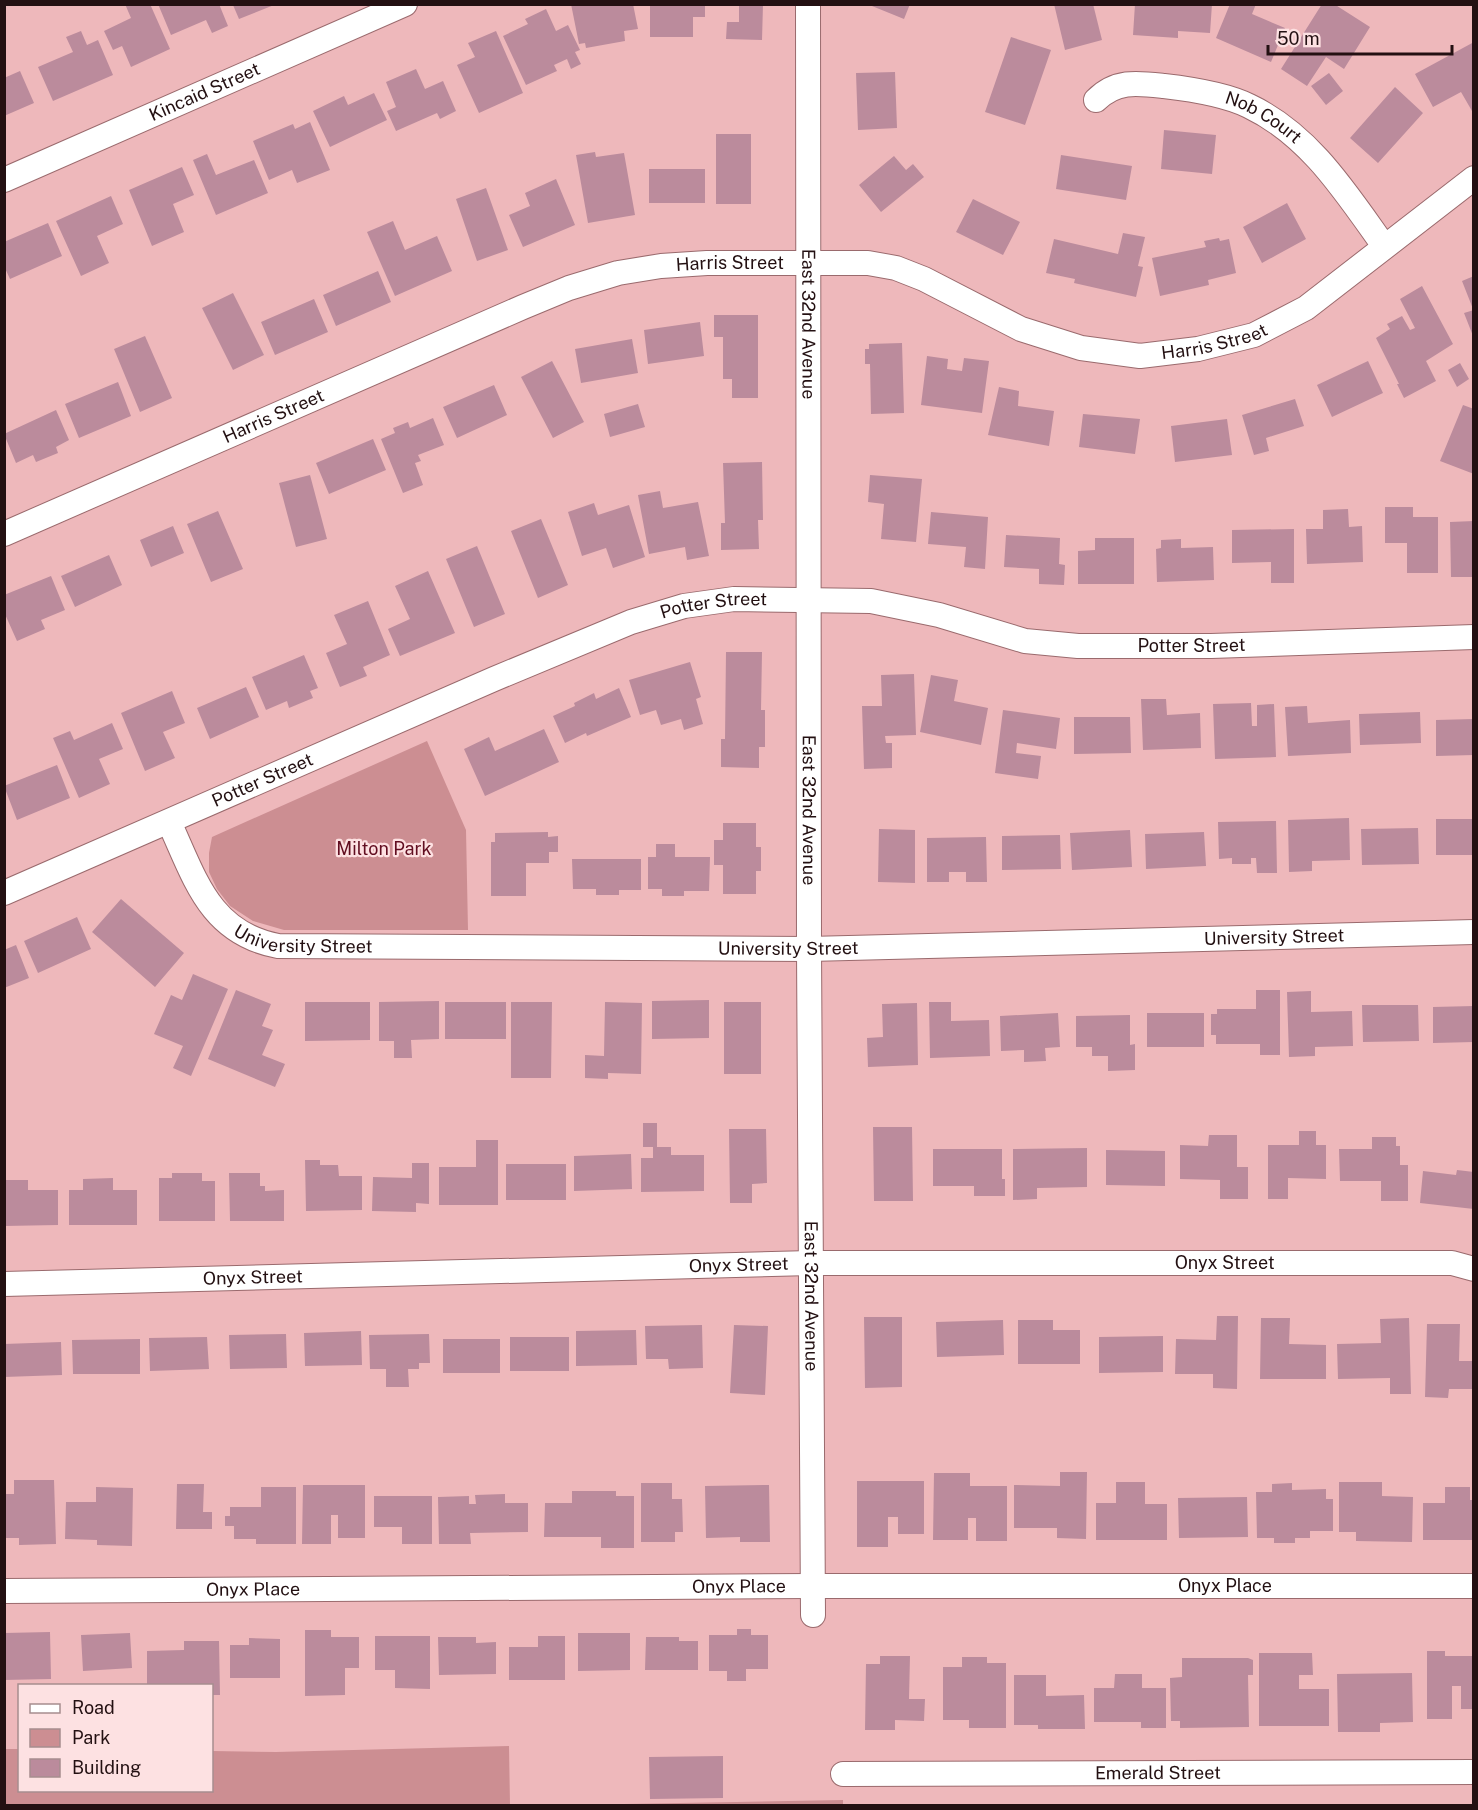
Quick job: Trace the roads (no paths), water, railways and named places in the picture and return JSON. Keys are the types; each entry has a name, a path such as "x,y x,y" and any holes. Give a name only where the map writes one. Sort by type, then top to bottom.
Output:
{"street":[{"name":"Kincaid Street","path":"4,180 405,4"},
{"name":"East 32nd Avenue","path":"808,4 809,949 813,1615"},
{"name":"Nob Court","path":"1096,100 1105,91 1128,84 1195,90 1248,105 1296,135 1337,180 1384,246"},
{"name":"Harris Street","path":"4,534 569,288 618,273 661,266 707,263 868,263 896,268 924,279 1021,329 1081,348 1140,356 1198,349 1254,334 1306,308 1473,178"},
{"name":"Potter Street","path":"4,893 494,679 631,622 684,606 734,599 871,601 939,615 1025,641 1078,646 1211,646 1473,637"},
{"name":"University Street","path":"169,822 205,899 217,914 228,925 262,943 278,946 809,949 1473,932"},
{"name":"Onyx Street","path":"4,1284 811,1263 1452,1263 1473,1269"},
{"name":"Onyx Place","path":"4,1591 812,1586 1473,1586"},
{"name":"Emerald Street","path":"843,1774 1473,1772"}],"park label":[{"name":"Milton Park","path":"384,849"}]}
